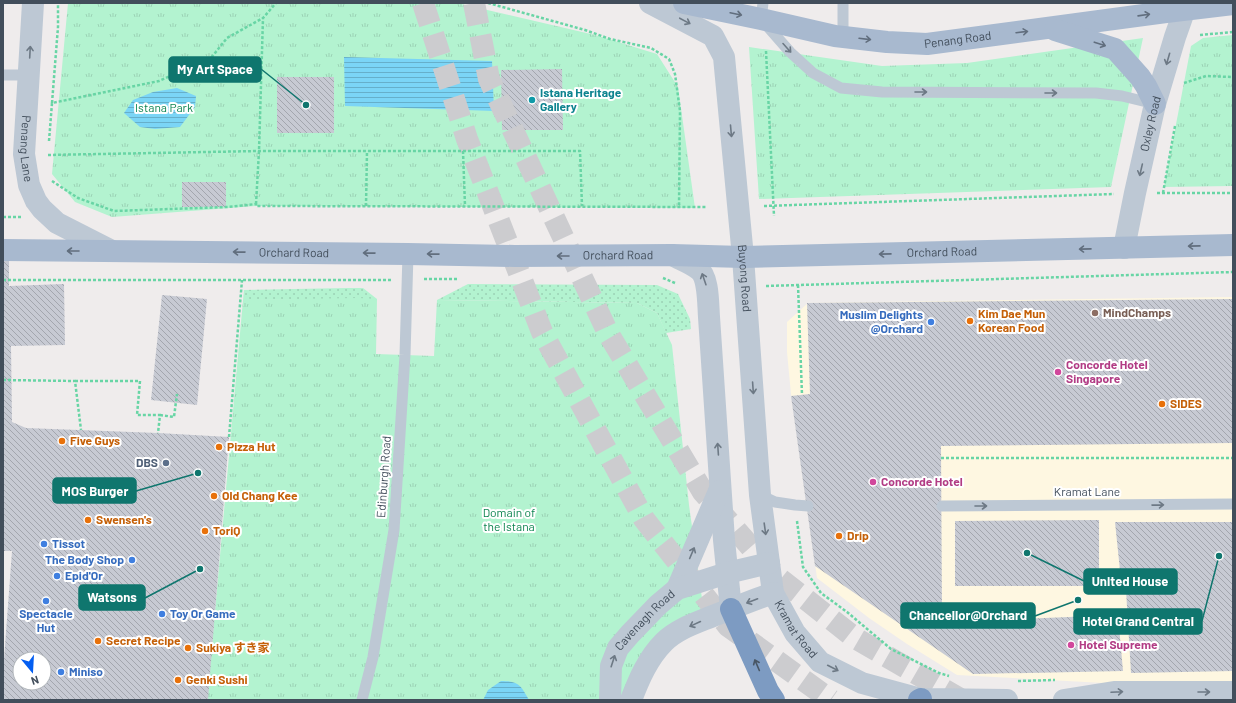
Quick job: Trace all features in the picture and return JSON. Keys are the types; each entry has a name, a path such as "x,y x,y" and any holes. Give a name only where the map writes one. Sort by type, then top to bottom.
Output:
{"highway":[{"path":"731,609 768,691 774,700"}],"main road":[{"name":"Penang Road","path":"684,3 764,16 843,36 887,42 927,44 1050,28 1177,7 1233,4"},
{"path":"1050,28 1114,49 1140,77 1156,104"},
{"name":"Orchard Road","path":"3,250 515,256 672,255 743,257 1233,245"}],"street":[{"name":"Penang Lane","path":"33,3 24,154 29,185 36,201 57,223 112,251"},
{"name":"Buyong Road","path":"650,3 713,36 724,57 743,257 760,495 773,593"},
{"name":"Oxley Road","path":"1124,248 1156,104 1175,37 1177,7"},
{"path":"672,255 699,269 706,283 720,488 731,609"},
{"path":"677,589 720,488"},
{"name":"Cavenagh Road","path":"610,700 611,666 618,648 658,605 677,589 727,573 769,563"},
{"path":"631,700 643,670 654,653 664,642 676,633 701,621 773,593"},
{"name":"Kramat Road","path":"773,593 795,633 820,662 862,683 920,699 1010,690"},
{"path":"1061,690 1114,692 1233,692"}],"lane":[{"path":"843,3 843,36"},
{"path":"764,16 790,52 813,73 841,88 882,92 1096,94 1122,96 1156,104"},
{"path":"3,75 29,75"},
{"name":"Edinburgh Road","path":"362,700 373,657 394,530 405,355 408,254"},
{"path":"760,495 775,502 808,506"},
{"name":"Kramat Lane","path":"942,506 1233,504"}],"path":[{"path":"48,163 58,27 58,3"},
{"path":"52,103 159,81 211,58 227,38 263,18 276,3"},
{"path":"488,3 584,30 610,39 651,48 669,59 675,74 680,111 679,208"},
{"path":"764,16 774,216"},
{"path":"256,204 263,18"},
{"path":"1197,36 1233,32"},
{"path":"1182,83 1206,76 1233,78"},
{"path":"48,155 259,151 580,151 582,206"},
{"path":"366,206 367,151"},
{"path":"463,151 465,206"},
{"path":"48,178 78,198 114,211 228,207 256,204 256,206 707,207"},
{"path":"764,206 1135,193 1233,193"},
{"path":"766,286 1233,272"},
{"path":"776,279 776,286"},
{"path":"3,280 346,280"},
{"path":"229,437 242,280"},
{"path":"798,286 802,395"},
{"path":"3,380 140,381 136,415 174,417 177,394"},
{"path":"75,381 80,430"},
{"path":"158,433 160,416"},
{"path":"941,458 1233,458"},
{"path":"795,505 804,567 821,593 847,612 891,649 939,673 952,677"},
{"path":"1010,690 1061,690"}],"shaded area":[{"path":"1233,297 1233,690 957,675 869,618 817,578 791,394 787,352 787,322 808,303"}],"green space":[{"name":"Istana Park","path":"68,3 457,3 595,35 657,54 678,87 695,208 256,206 112,217 75,202 52,174"},
{"path":"1233,35 1233,186 1164,187 1191,46 1203,38"},
{"path":"1143,38 1111,187 759,199 749,47 882,66 967,63"},
{"path":"468,284 657,285 678,294 690,319 691,329 666,333 657,313 637,303 437,300"},
{"path":"363,288 377,299 243,300 244,290"},
{"name":"Domain of the Istana","path":"377,299 376,354 434,356 437,300 637,303 657,313 672,345 689,505 705,620 645,657 620,700 207,700 243,300"}],"water":[{"path":"344,57 492,61 494,111 345,106"},
{"path":"177,88 196,96 195,107 180,127 155,129 140,127 124,113 133,100 153,92"},
{"path":"501,681 512,682 519,685 529,700 483,700 488,690"}],"building":[{"name":"Istana Heritage Gallery","path":"562,69 563,130 502,130 501,70"},
{"path":"277,77 334,77 334,133 277,133"},
{"path":"182,182 226,182 226,207 182,207"},
{"path":"3,257 9,257 9,286 64,284 65,345 11,346 12,422 26,428 229,437 208,700 3,700 3,673 12,551 3,551"},
{"path":"162,295 207,299 197,405 151,400"},
{"name":"Concorde Hotel","path":"1233,299 1233,443 941,446 942,617 1020,619 1118,615 1123,671 973,674 815,566 791,396 810,394 807,303"},
{"path":"1099,520 1099,586 955,586 955,521"},
{"path":"1115,522 1233,522 1233,671 1131,673 1126,590 1122,590"}],"tunnel":[{"path":"423,3 467,139 542,332 644,519 728,626 831,700"},
{"path":"474,3 489,79 608,333 703,492 775,575 855,638 962,700"}],"place":[{"name":"Istana Heritage Gallery","path":"532,100"},
{"name":"My Art Space","path":"306,105"},
{"name":"MindChamps","path":"1095,313"},
{"name":"Kim Dae Mun Korean Food","path":"970,321"},
{"name":"Muslim Delights @Orchard","path":"931,322"},
{"name":"Concorde Hotel Singapore","path":"1058,372"},
{"name":"SIDES","path":"1162,404"},
{"name":"Five Guys","path":"62,441"},
{"name":"Pizza Hut","path":"219,447"},
{"name":"DBS","path":"166,463"},
{"name":"MOS Burger","path":"198,473"},
{"name":"Concorde Hotel","path":"873,482"},
{"name":"Old Chang Kee","path":"214,496"},
{"name":"Swensen's","path":"88,520"},
{"name":"ToriQ","path":"205,531"},
{"name":"Drip","path":"839,536"},
{"name":"Tissot","path":"44,544"},
{"name":"United House","path":"1027,553"},
{"name":"Hotel Grand Central","path":"1219,556"},
{"name":"The Body Shop","path":"132,560"},
{"name":"Watsons","path":"200,569"},
{"name":"Epid'Or","path":"57,576"},
{"name":"Chancellor@Orchard","path":"1078,600"},
{"name":"Spectacle Hut","path":"46,601"},
{"name":"Toy Or Game","path":"162,614"},
{"name":"Secret Recipe","path":"98,641"},
{"name":"Hotel Supreme","path":"1071,645"},
{"name":"Sukiya すき家","path":"188,648"},
{"name":"Miniso","path":"61,672"},
{"name":"Genki Sushi","path":"178,680"}]}
